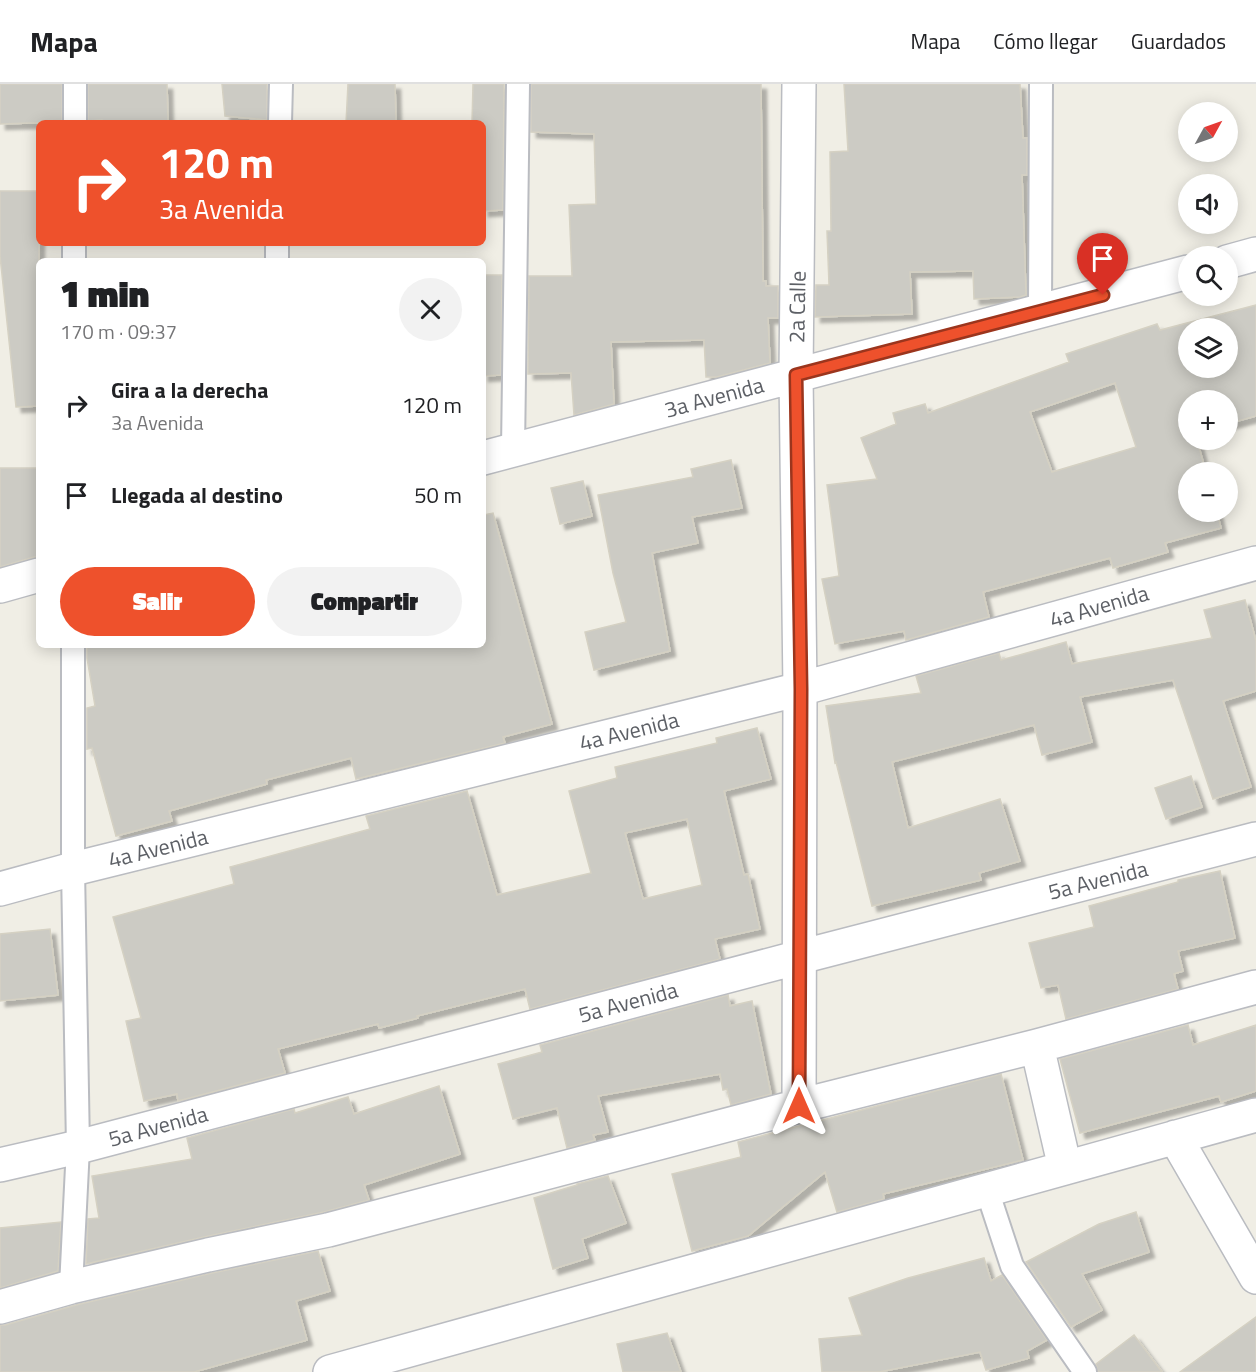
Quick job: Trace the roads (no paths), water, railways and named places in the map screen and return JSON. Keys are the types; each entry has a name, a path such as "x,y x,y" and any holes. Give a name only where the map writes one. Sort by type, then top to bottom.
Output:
{"street":[{"name":"2a Calle","path":"799,84 796,375 801,689 799,1106"},
{"path":"1238,259 1256,254"},
{"name":"3a Avenida","path":"498,454 1178,275"},
{"name":"4a Avenida","path":"0,889 801,689 1256,563"},
{"path":"0,586 36,576"},
{"name":"5a Avenida","path":"0,1165 78,1147 1256,839"},
{"path":"0,1307 71,1287 328,1230 1256,987"},
{"path":"1037,1046 1065,1168"},
{"path":"330,1372 1256,1115"},
{"path":"1176,1137 1256,1277"}],"lane":[{"path":"75,84 75,120"},
{"path":"280,120 281,84"},
{"path":"498,454 518,84"},
{"path":"1040,312 1041,84"},
{"path":"71,1287 78,1147 73,870 73,648"},
{"path":"987,1190 1012,1266 1085,1372"}]}
